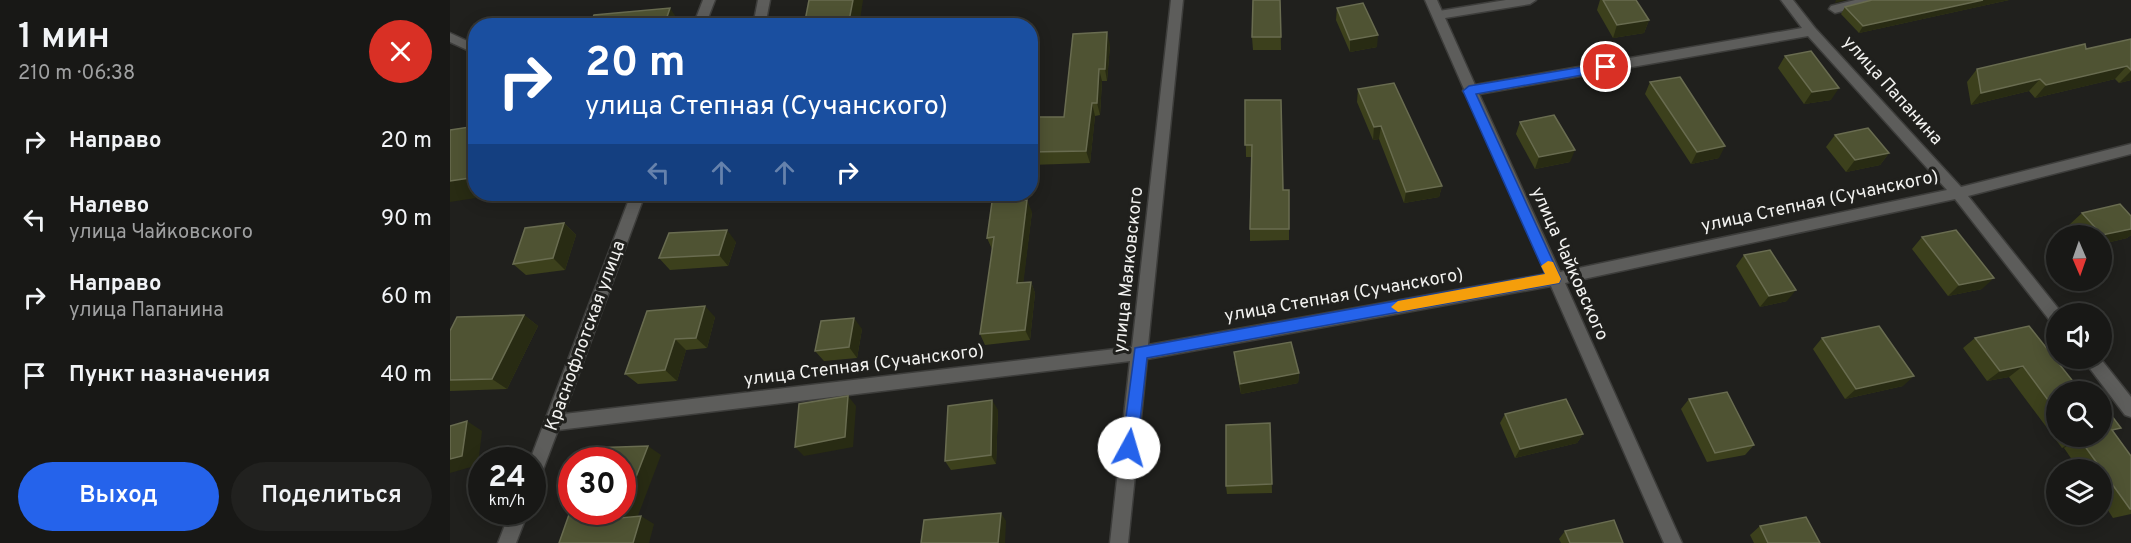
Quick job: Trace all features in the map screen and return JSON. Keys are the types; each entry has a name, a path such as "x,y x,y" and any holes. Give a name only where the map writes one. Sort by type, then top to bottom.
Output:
{"street":[{"path":"702,18 709,0"},
{"path":"761,18 764,0"},
{"name":"улица Маяковского","path":"1119,543 1177,0"},
{"name":"улица Чайковского","path":"1431,0 1469,91 1673,543"},
{"path":"1439,15 1530,0"},
{"name":"улица Папанина","path":"1787,0 1811,31 1958,193 2046,304"},
{"path":"1835,9 1870,0"},
{"path":"1469,91 1811,31"},
{"path":"450,37 468,46"},
{"name":"улица Степная (Сучанского)","path":"554,423 1140,353 1554,279 1958,193 2131,149"},
{"name":"Краснофлотская улица","path":"544,447 635,201"},
{"path":"2099,369 2131,410"},
{"path":"507,543 514,525"}],"building":[{"path":"809,0 853,0 850,18 806,18"},
{"path":"1253,0 1280,0 1281,37 1252,37"},
{"path":"1603,0 1636,0 1649,20 1617,25"},
{"path":"1872,0 1983,0 1863,26 1845,7"},
{"path":"1363,3 1378,35 1350,40 1337,8"},
{"path":"670,8 667,18 593,18 594,15"},
{"path":"1107,32 1105,69 1099,69 1097,103 1092,103 1086,151 1038,152 1038,117 1064,117 1073,34"},
{"path":"2131,39 2131,70 2127,66 2046,85 2040,79 1981,93 1977,69 2085,44 2086,49"},
{"path":"1811,51 1839,88 1812,92 1785,56"},
{"path":"1680,77 1725,146 1697,152 1650,82"},
{"path":"1394,83 1442,186 1406,192 1381,126 1374,127 1358,89"},
{"path":"1245,100 1281,100 1283,190 1289,190 1289,229 1250,229 1252,145 1245,145"},
{"path":"1554,115 1575,150 1539,157 1520,122"},
{"path":"468,127 468,178 450,181 450,130"},
{"path":"1868,128 1889,153 1855,160 1835,135"},
{"path":"1027,201 1017,283 1031,282 1025,330 980,334 994,237 987,238 992,202"},
{"path":"2120,204 2131,216 2131,229 2112,233 2112,225 2093,225 2082,213"},
{"path":"564,223 553,258 513,264 525,228"},
{"path":"727,230 719,255 659,258 669,233"},
{"path":"1956,230 1994,278 1959,285 1922,237"},
{"path":"1770,250 1796,290 1769,296 1744,255"},
{"path":"705,306 696,338 675,339 665,370 625,374 647,311"},
{"path":"524,315 492,379 450,380 450,331 457,317"},
{"path":"854,318 849,347 815,351 821,321"},
{"path":"1879,326 1914,376 1856,389 1822,338"},
{"path":"2029,326 2046,347 2046,369 2063,369 2073,381 2046,381 2046,397 2023,366 2000,371 1975,338"},
{"path":"1291,342 1299,373 1240,384 1234,352"},
{"path":"1727,392 1754,445 1715,453 1689,399"},
{"path":"848,396 845,437 795,447 799,404"},
{"path":"1566,399 1583,434 1520,449 1505,414"},
{"path":"992,400 991,455 945,461 948,406"},
{"path":"2112,416 2121,428 2112,430"},
{"path":"467,421 462,456 450,459 450,426"},
{"path":"1270,423 1272,484 1226,486 1226,425"},
{"path":"2112,430 2131,456 2131,509 2112,484 2112,459 2094,459 2085,447 2112,447"},
{"path":"648,446 636,477 636,447 618,447"},
{"path":"1001,513 998,543 921,543 924,520"},
{"path":"636,516 641,516 633,543 559,543 565,525 636,525"},
{"path":"1806,517 1820,543 1768,543 1760,526"},
{"path":"1614,520 1623,543 1570,543 1565,531"}],"slow traffic":[{"path":"1398,307 1554,279 1548,266"}],"route":[{"path":"1129,448 1140,353 1554,279 1469,91 1606,67"}]}
